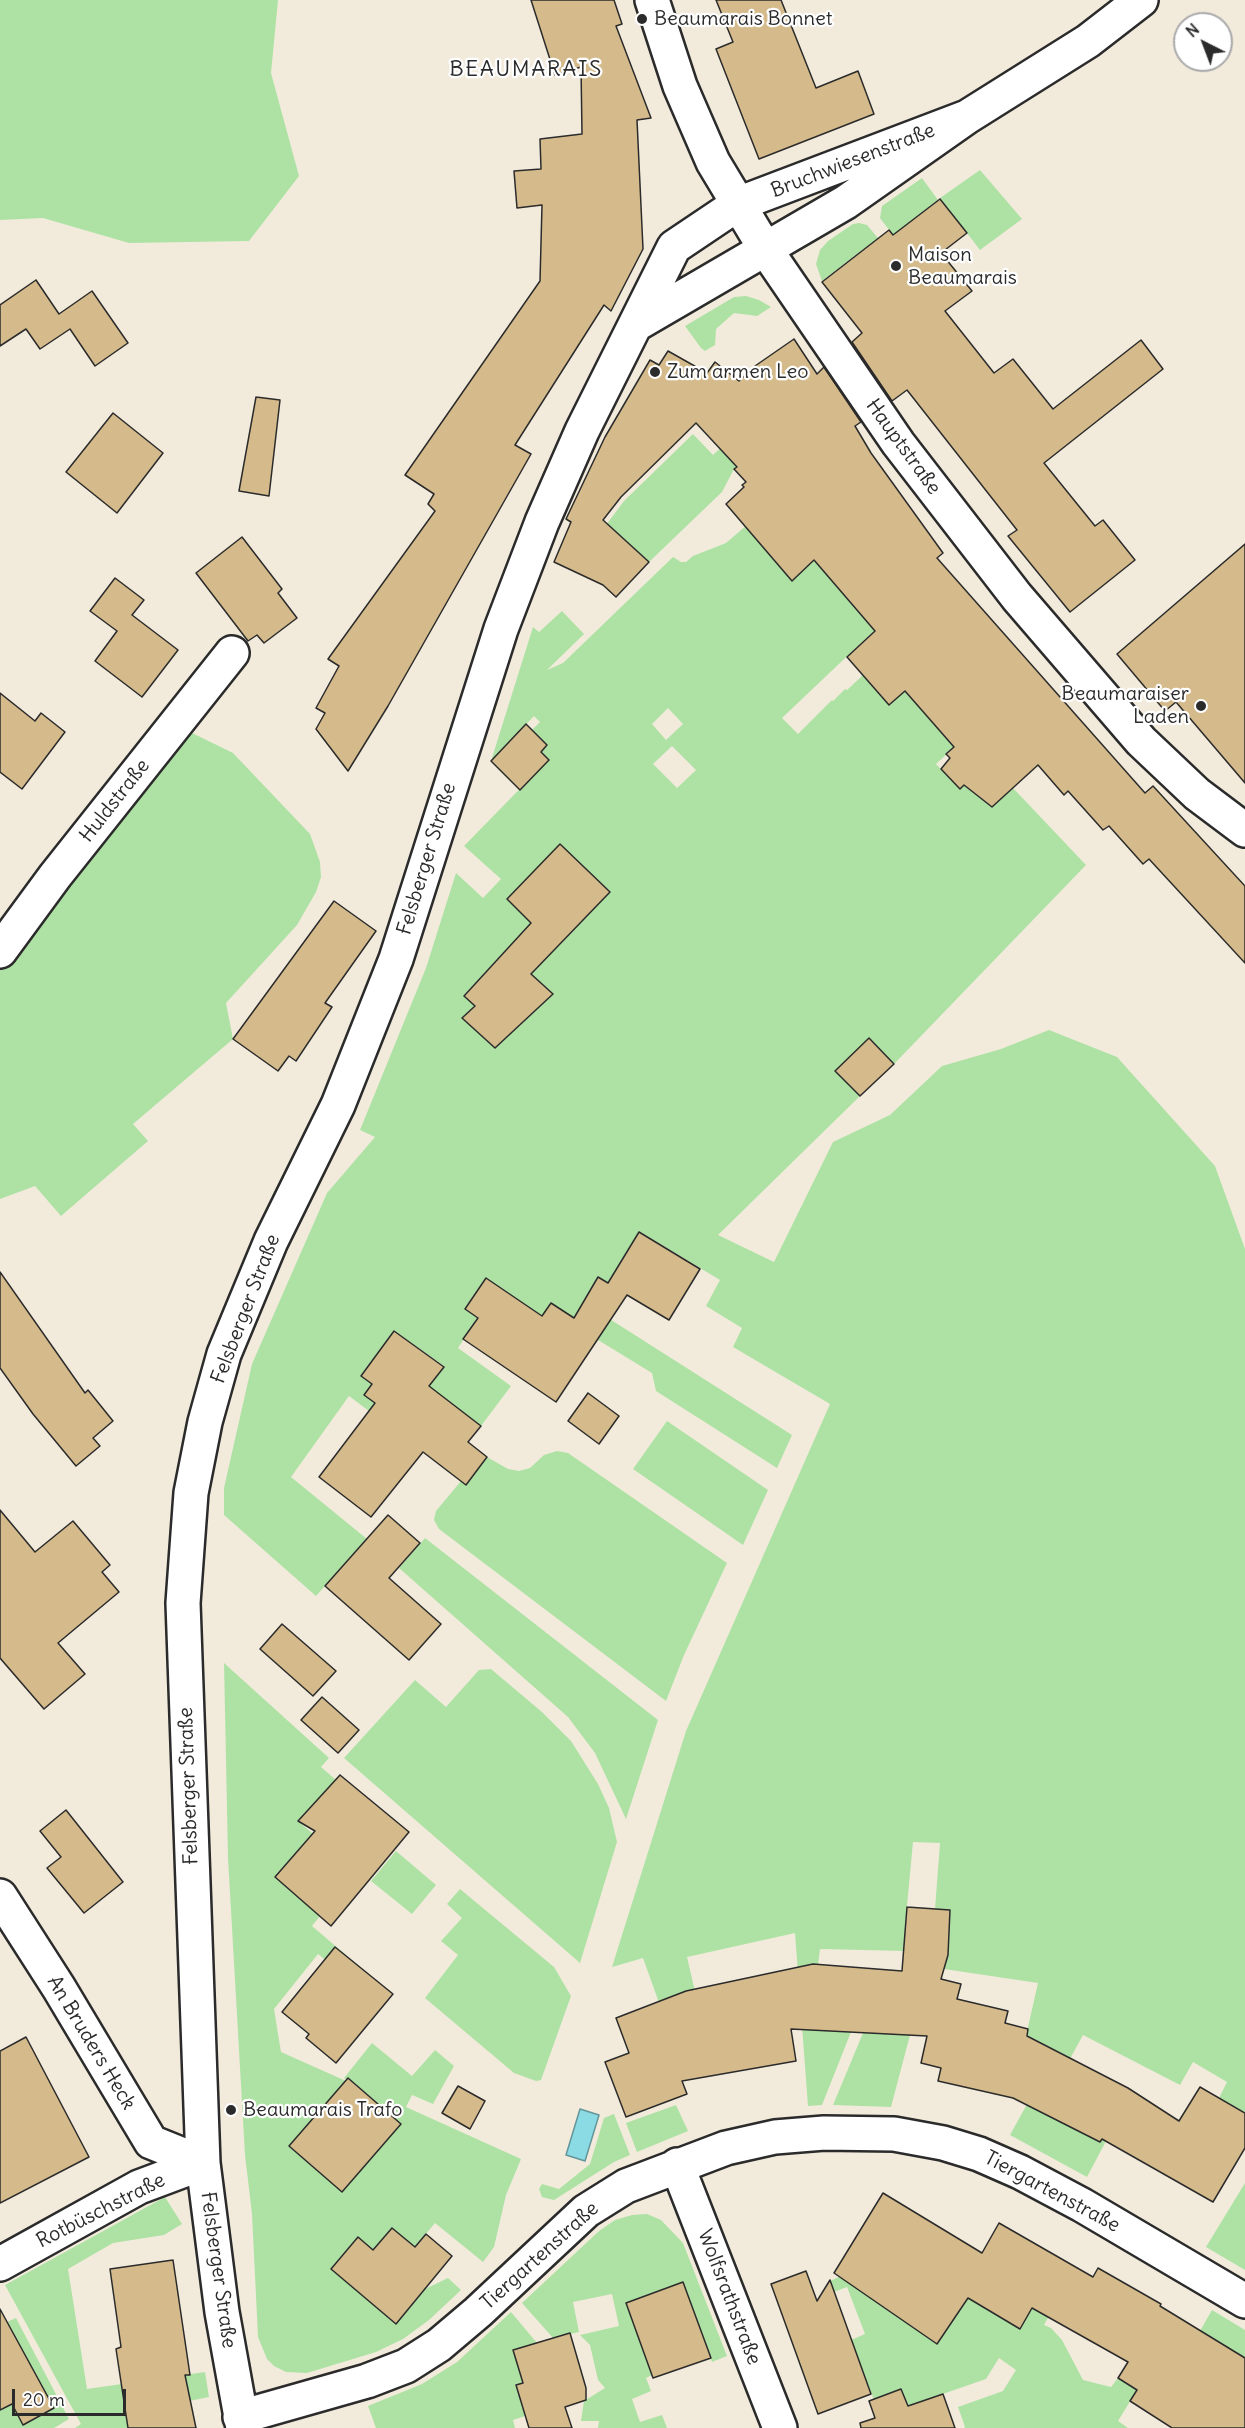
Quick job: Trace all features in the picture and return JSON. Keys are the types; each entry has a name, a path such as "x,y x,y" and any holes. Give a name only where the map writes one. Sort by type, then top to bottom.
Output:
{"street":[{"name":"Hauptstraße","path":"652,0 680,86 713,162 766,250 898,443 1017,597 1141,741 1197,794 1245,830"},
{"name":"Bruchwiesenstraße","path":"766,250 846,202 967,117 1048,68 1141,0"},
{"name":"Bruchwiesenstraße","path":"738,204 967,117"},
{"name":"Felsberger Straße","path":"241,2423 222,2312 203,2163 183,1602 191,1493 205,1422 224,1354 246,1298 338,1105 396,959 501,629 542,522 582,431 674,247 738,204"},
{"path":"635,325 766,250"},
{"name":"Huldstraße","path":"0,951 63,867 232,653"},
{"name":"An Bruders Heck","path":"0,1896 53,1978 151,2142 203,2163"},
{"name":"Tiergartenstraße","path":"241,2423 367,2380 411,2362 439,2345 478,2312 586,2211 626,2186 726,2148 775,2137 814,2134 894,2134 943,2143 979,2154 1020,2172 1082,2205 1245,2301"},
{"name":"Rotbüschstraße","path":"0,2264 139,2187 203,2163"},
{"name":"Wolfsrathstraße","path":"677,2165 780,2428"}],"green space":[{"path":"0,0 278,0 271,73 299,176 249,241 129,243 43,218 0,220"},
{"path":"980,170 1022,219 980,250 940,198"},
{"path":"922,178 938,200 893,235 880,218 882,206"},
{"path":"853,224 867,225 878,238 822,281 816,264 820,250 828,241"},
{"path":"746,296 771,307 757,316 734,313 716,329 715,345 705,351 701,348 685,326 734,297"},
{"path":"693,434 713,455 725,444 742,462 734,469 722,492 649,562 614,530 603,529 624,501"},
{"path":"763,511 792,532 769,554 792,581 815,560 900,606 782,718 798,734 832,700 863,675 889,705 905,691 930,720 947,729 960,742 936,764 960,789 964,785 992,807 1013,788 1086,865 894,1064 869,1038 836,1070 860,1096 718,1235 774,1262 833,1142 890,1115 942,1066 1001,1049 1049,1030 1117,1057 1215,1166 1245,1249 1245,2113 1219,2098 1227,2082 1193,2062 1180,2085 1083,2035 1041,2112 1100,2141 1102,2139 1106,2141 1087,2177 1010,2135 1031,2097 1013,2093 1038,1983 944,1969 946,1952 820,1949 818,1965 851,2032 822,2105 808,2106 795,1933 687,1957 701,2017 663,2014 643,1958 612,1967 686,1731 830,1404 733,1347 742,1328 706,1306 720,1280 640,1232 608,1283 583,1302 792,1435 777,1468 656,1391 652,1373 598,1340 600,1336 551,1303 542,1316 486,1278 465,1309 478,1318 458,1348 511,1386 481,1426 429,1386 444,1366 394,1331 361,1376 372,1384 419,1437 413,1444 349,1396 291,1477 367,1539 316,1596 224,1515 224,1488 252,1364 327,1193 375,1137 360,1130 426,968 456,873 483,898 501,879 464,846 548,760 541,752 547,745 532,730 540,722 534,716 491,761 533,627 539,632 562,611 584,634 547,670 563,663 673,557 686,562 693,556 726,543","holes":["668,708 683,724 666,740 652,724","672,746 696,770 677,788 653,764","505,951 553,994 495,1048 463,1018 475,1006 464,995","913,1842 940,1843 935,1909 950,1910 949,1929 905,1927"]},
{"path":"184,729 233,753 310,834 320,862 321,877 316,892 297,925 226,1003 233,1039 133,1124 148,1141 61,1216 35,1186 0,1199 0,970 63,884"},
{"path":"667,1421 768,1490 743,1545 633,1469"},
{"path":"557,1451 568,1453 727,1563 684,1655 666,1701 439,1529 434,1520 436,1511 461,1481 466,1484 487,1457 508,1469 519,1471 530,1468 544,1455"},
{"path":"425,1538 658,1720 626,1819 595,1753 568,1717 399,1568"},
{"path":"224,1663 329,1758 321,1767 336,1780 298,1821 313,1834 275,1877 320,1916 312,1926 366,1972 356,1984 318,1954 274,2009 281,2052 355,2085 344,2078 372,2043 412,2076 435,2050 454,2066 433,2104 412,2095 406,2107 521,2159 506,2195 494,2247 483,2262 435,2223 415,2247 392,2228 373,2250 358,2238 331,2269 396,2324 425,2289 448,2278 461,2290 429,2320 403,2339 376,2352 307,2373 286,2372 274,2366 267,2359 258,2337 228,1858"},
{"path":"491,1669 542,1712 571,1741 598,1784 609,1808 617,1842 580,1963 344,1758 415,1680 446,1707 479,1670"},
{"path":"396,1851 436,1885 412,1914 371,1881"},
{"path":"460,1889 554,1967 571,1996 541,2080 536,2081 514,2073 425,1998 458,1955 441,1941 462,1918 447,1904"},
{"path":"863,2033 910,2035 891,2107 833,2105"},
{"path":"676,2105 688,2131 637,2152 626,2123"},
{"path":"614,2114 630,2155 614,2162 554,2200 542,2197 539,2189 542,2184 559,2189 590,2164 604,2118"},
{"path":"1245,2183 1245,2270 1206,2247"},
{"path":"165,2197 182,2224 164,2235 113,2243 68,2269 87,2389 205,2372 209,2397 130,2413 132,2428 75,2428 81,2424 5,2285"},
{"path":"647,2214 661,2220 683,2243 727,2356 712,2362 683,2282 633,2301 652,2375 646,2378 651,2391 632,2399 640,2422 662,2415 667,2428 598,2428 599,2421 581,2421 584,2401 605,2388 598,2380 590,2345 580,2335 619,2326 612,2294 573,2302 579,2332 553,2338 522,2303 599,2231 615,2220"},
{"path":"1061,2258 1075,2270 1044,2325 1051,2328 1062,2340 1083,2380 1111,2387 1118,2378 1137,2390 1118,2421 1128,2428 964,2428 958,2407 1003,2391 1016,2370 999,2358 986,2379 908,2406 901,2389 874,2400 851,2340 865,2334 847,2287 834,2292 830,2281 841,2276 937,2344 960,2310 968,2278 975,2301 1020,2328"},
{"path":"1212,2310 1245,2330 1245,2358 1200,2331"},
{"path":"511,2312 537,2343 513,2350 523,2383 516,2385 525,2416 513,2420 515,2428 376,2428 368,2406 422,2384 457,2362"},
{"path":"16,2318 69,2419 54,2428 0,2428 0,2410 12,2404 23,2425 54,2408 7,2322"}],"water":[{"path":"580,2109 599,2115 585,2161 566,2155"}],"building":[{"path":"531,0 614,0 622,24 616,26 651,118 637,120 643,249 611,311 604,305 515,445 531,454 388,706 348,771 316,729 325,713 316,708 339,666 328,659 435,511 428,504 434,494 405,475 540,281 542,205 517,208 514,171 541,169 540,139 582,134 581,67 555,75"},
{"path":"716,0 781,0 816,88 858,71 874,114 759,159 716,49 733,42"},
{"path":"940,199 967,233 941,253 972,291 945,311 994,373 1013,359 1053,409 1141,340 1163,369 1044,463 1095,526 1103,520 1135,560 1070,612 1008,536 1017,530 907,390 892,401 852,342 862,333 822,282 889,230 893,235"},
{"path":"36,280 59,314 92,291 128,343 95,366 70,329 40,349 26,329 0,346 0,305"},
{"path":"794,339 817,374 824,367 861,422 855,426 871,453 943,553 937,558 1145,793 1153,786 1245,886 1245,963 1149,859 1143,864 1109,826 1103,830 1068,791 1064,795 1038,765 992,807 964,785 960,789 941,769 950,758 946,754 954,747 905,691 889,705 847,657 875,631 814,560 792,581 726,504 744,487 742,485 746,482 734,469 737,467 696,423 621,497 603,520 649,562 616,597 603,585 554,562 571,522 566,519 605,437 650,360 659,365 668,351 707,373 715,362 739,381 755,366"},
{"path":"256,397 280,400 269,496 239,491"},
{"path":"113,413 163,453 117,513 66,472"},
{"path":"242,537 282,589 278,593 297,618 264,643 257,635 248,641 196,573"},
{"path":"1245,544 1245,783 1176,702 1165,711 1117,654"},
{"path":"115,578 144,600 132,615 178,650 142,697 95,661 117,631 90,611"},
{"path":"0,693 35,721 41,713 65,732 22,789 0,772"},
{"path":"526,724 547,745 541,752 549,760 520,790 491,761"},
{"path":"560,844 610,892 531,974 553,994 495,1048 462,1018 475,1006 464,996 531,923 507,899"},
{"path":"334,901 376,931 325,1003 332,1007 296,1061 289,1056 278,1071 233,1039"},
{"path":"869,1038 894,1064 860,1096 835,1071"},
{"path":"639,1232 700,1269 669,1320 627,1295 556,1402 463,1339 478,1318 465,1309 486,1278 542,1316 551,1303 574,1318 598,1277 608,1283"},
{"path":"0,1272 85,1393 88,1390 113,1421 93,1438 100,1446 76,1466 33,1414 0,1368"},
{"path":"394,1331 444,1367 429,1386 481,1426 468,1442 487,1457 466,1485 423,1452 371,1517 319,1477 375,1403 364,1395 372,1384 361,1376"},
{"path":"588,1393 619,1416 599,1444 568,1421"},
{"path":"0,1510 35,1552 73,1521 110,1565 102,1572 119,1592 58,1643 85,1674 44,1709 0,1658"},
{"path":"388,1515 420,1543 389,1578 441,1624 409,1660 325,1586"},
{"path":"282,1624 336,1671 313,1696 260,1649"},
{"path":"322,1697 359,1730 338,1753 301,1720"},
{"path":"340,1775 409,1832 331,1926 275,1877 315,1831 298,1821"},
{"path":"66,1810 123,1882 84,1913 47,1868 61,1857 40,1831"},
{"path":"907,1907 950,1910 948,1955 941,1979 961,1984 957,1999 1008,2011 1005,2023 1028,2029 1027,2036 1128,2088 1179,2121 1200,2087 1245,2113 1245,2148 1213,2202 1102,2139 1100,2142 1013,2098 938,2081 941,2068 921,2063 927,2036 791,2029 796,2061 682,2081 687,2094 626,2117 605,2062 629,2053 616,2018 686,1991 813,1964 902,1971"},
{"path":"335,1947 393,1994 336,2063 306,2038 309,2034 282,2012"},
{"path":"26,2037 89,2157 0,2203 0,2051"},
{"path":"348,2078 401,2124 342,2192 289,2146"},
{"path":"458,2086 485,2101 470,2129 442,2113"},
{"path":"883,2193 982,2253 999,2223 1093,2277 1098,2268 1161,2304 1160,2306 1245,2358 1245,2428 1172,2428 1130,2401 1137,2390 1118,2378 1128,2362 1032,2308 1020,2329 968,2298 937,2344 834,2273"},
{"path":"392,2228 415,2247 426,2234 452,2256 396,2324 331,2269 358,2237 373,2250"},
{"path":"173,2260 190,2375 185,2375 196,2428 128,2428 116,2349 121,2347 110,2269"},
{"path":"806,2271 817,2301 830,2280 871,2394 818,2414 771,2284"},
{"path":"683,2282 711,2358 653,2378 626,2303"},
{"path":"0,2309 54,2408 23,2425 12,2404 0,2410"},
{"path":"570,2333 586,2388 586,2400 565,2407 572,2428 529,2428 516,2385 523,2383 513,2350"},
{"path":"901,2389 908,2406 943,2394 955,2428 861,2428 860,2423 875,2418 869,2401"}],"place":[{"name":"Beaumarais Bonnet","path":"642,19"},
{"name":"Maison Beaumarais","path":"896,266"},
{"name":"Zum armen Leo","path":"655,372"},
{"name":"Beaumaraiser Laden","path":"1201,706"},
{"name":"Beaumarais Trafo","path":"231,2110"}],"district":[{"name":"BEAUMARAIS","path":"526,70"}]}
